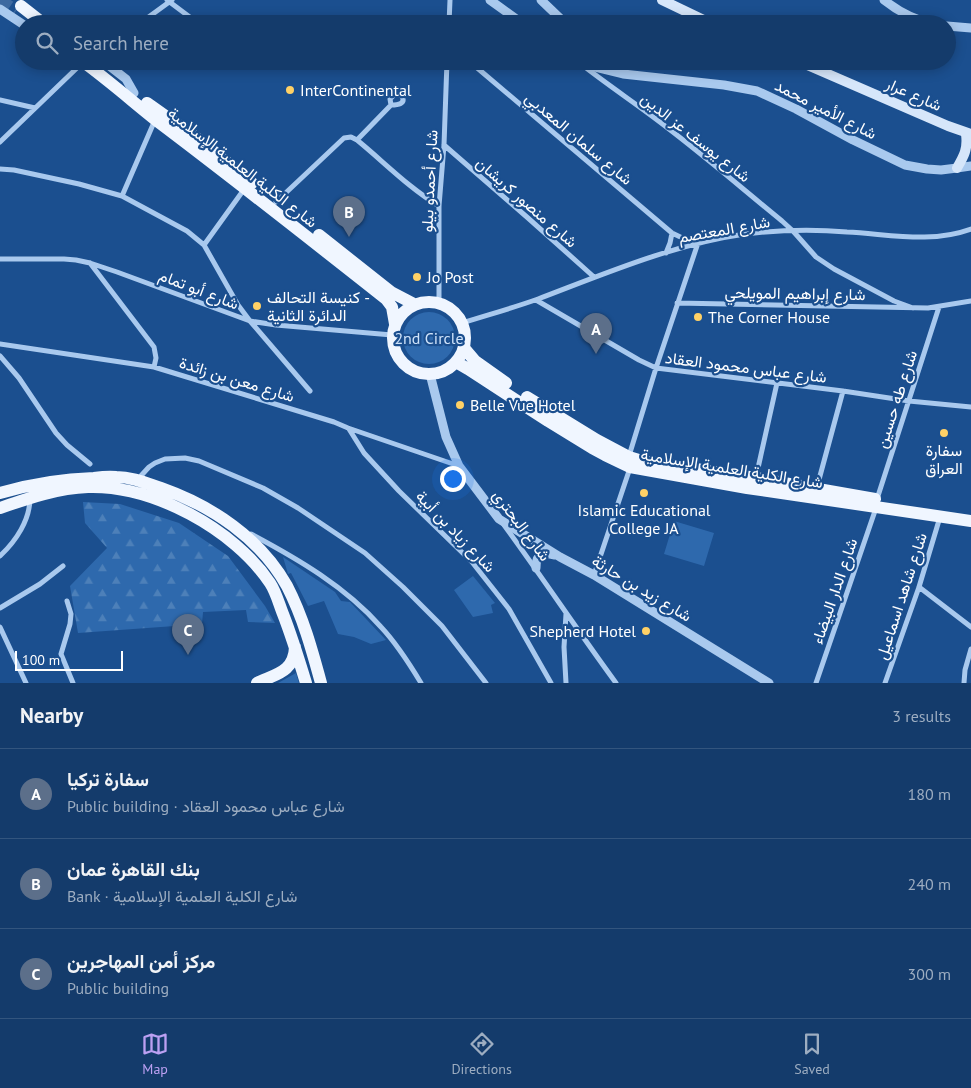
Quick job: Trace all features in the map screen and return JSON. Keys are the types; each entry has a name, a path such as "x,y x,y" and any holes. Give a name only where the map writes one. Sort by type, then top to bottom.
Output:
{"main road":[{"path":"662,0 693,15"},
{"path":"19,5 32,15"},
{"name":"شارع الكلية العلمية الإسلامية","path":"90,70 202,142 391,292 414,304"},
{"name":"شارع الكلية العلمية الإسلامية","path":"104,70 156,120 386,299 392,307 394,329"},
{"name":"شارع عرار","path":"819,70 968,134"},
{"path":"957,168 966,149 968,134"},
{"path":"430,301 439,303 451,308 462,323 465,335 464,348 456,362 440,372 430,374 412,370 405,365 395,351 393,343 394,329 399,316 414,304 430,301"},
{"name":"شارع الكلية العلمية الإسلامية","path":"464,348 488,371 629,462 642,461 817,488 877,503 971,521"},
{"name":"شارع الكلية العلمية الإسلامية","path":"456,362 605,456 747,488 971,513"},
{"path":"0,492 26,485 70,478 116,477 138,480 172,492 202,506 252,541 265,555 286,586 306,630 321,683"},
{"path":"0,508 64,489 95,487 125,490 150,496 166,502 216,529 240,549 271,585 295,645 306,683"},
{"path":"257,683 284,670 290,665 295,655 295,645"}],"street":[{"path":"449,15 450,0"},
{"path":"490,0 511,15"},
{"path":"541,0 557,15"},
{"path":"884,0 907,15"},
{"path":"151,15 169,1 187,15"},
{"path":"19,5 36,15"},
{"path":"0,9 15,19"},
{"path":"956,27 971,28"},
{"path":"0,142 72,70"},
{"path":"114,70 126,79 131,96"},
{"name":"شارع أحمدو بيلو","path":"439,303 439,206 448,70"},
{"name":"شارع سلمان المعدبي","path":"480,70 672,233 696,243"},
{"name":"شارع يوسف عز الدين","path":"588,70 667,128 792,231 816,258 894,301 912,308"},
{"name":"شارع الأمير محمد","path":"607,70 623,74 724,84 757,91 905,165 940,170 971,166"},
{"path":"618,70 623,74"},
{"path":"0,100 35,108"},
{"path":"358,140 391,105"},
{"path":"122,196 156,120"},
{"path":"276,202 344,138 351,138 358,140 427,199 439,206"},
{"name":"شارع منصور كريشان","path":"444,145 594,277"},
{"path":"0,169 79,184 122,196 187,231 204,245 238,305 310,391"},
{"path":"204,245 245,188"},
{"name":"شارع المعتصم","path":"462,323 536,300 594,277 696,243 745,234 792,231 840,231 919,238 951,235 971,229"},
{"path":"666,253 672,233"},
{"path":"594,575 656,368 696,243"},
{"name":"شارع أبو تمام","path":"0,259 64,259 90,263 250,321 276,325 394,329"},
{"path":"90,263 154,346 156,358 154,367"},
{"name":"شارع عباس محمود العقاد","path":"536,300 656,368 909,401 971,407"},
{"name":"شارع إبراهيم المويلحي","path":"677,302 912,308 939,307 971,301"},
{"name":"شارع طه حسين","path":"877,503 939,307"},
{"name":"شارع معن بن زائدة","path":"0,344 154,367 334,422 459,466"},
{"path":"0,356 19,378 56,433 90,464"},
{"name":"شارع البحتري","path":"430,374 446,437 459,466 536,568 616,683"},
{"path":"756,478 777,383"},
{"path":"817,488 843,391"},
{"name":"شارع زياد بن أبية","path":"348,428 364,453 482,574 509,610 551,683"},
{"path":"138,480 155,462 164,459 185,458 199,461 263,488 298,508 365,553 403,587 442,626 486,683"},
{"path":"0,556 23,526 28,514 30,498"},
{"name":"شارع الدار البيضاء","path":"816,683 877,503"},
{"name":"شارع شاهد اسماعيل","path":"885,683 919,587 940,516"},
{"name":"شارع زيد بن حارثة","path":"500,519 769,683"},
{"path":"233,526 266,542 316,572 355,601 391,638 421,683"},
{"path":"536,568 536,560 542,554 560,557"},
{"path":"0,608 40,584 63,566"},
{"path":"919,587 971,627"},
{"path":"68,601 71,614 70,624 61,654 73,683"},
{"path":"566,613 564,640 566,683"},
{"path":"0,627 26,683"},
{"path":"964,683 964,670 971,649"}],"green space":[{"name":"2nd Circle","path":"429,312 443,316 451,324 455,338 451,352 443,360 429,364 415,360 407,352 403,338 407,324 415,316"},
{"path":"83,502 120,504 179,523 228,556 265,606 275,623 248,622 246,610 203,612 202,624 78,633 70,586 107,548 85,523"},
{"path":"674,521 714,533 704,566 664,554"},
{"path":"283,557 335,592 341,601 350,602 386,640 371,644 354,637 338,634 324,601 308,606 291,573 288,574"},
{"path":"473,576 495,603 491,605 493,613 473,617 454,590"},
{"path":"296,673 299,683 278,683"}],"tunnel":[{"path":"0,0 16,11"}],"place":[{"name":"InterContinental","path":"290,90"},
{"name":"بنك القاهرة عمان","path":"349,237"},
{"name":"Jo Post","path":"417,277"},
{"name":"كنيسة التحالف - الدائرة الثانية","path":"257,306"},
{"name":"The Corner House","path":"698,317"},
{"name":"سفارة تركيا","path":"596,354"},
{"name":"Belle Vue Hotel","path":"460,405"},
{"name":"سفارة العراق","path":"944,433"},
{"name":"Islamic Educational College JA","path":"644,493"},
{"name":"Shepherd Hotel","path":"646,631"},
{"name":"مركز أمن المهاجرين","path":"188,655"}]}
